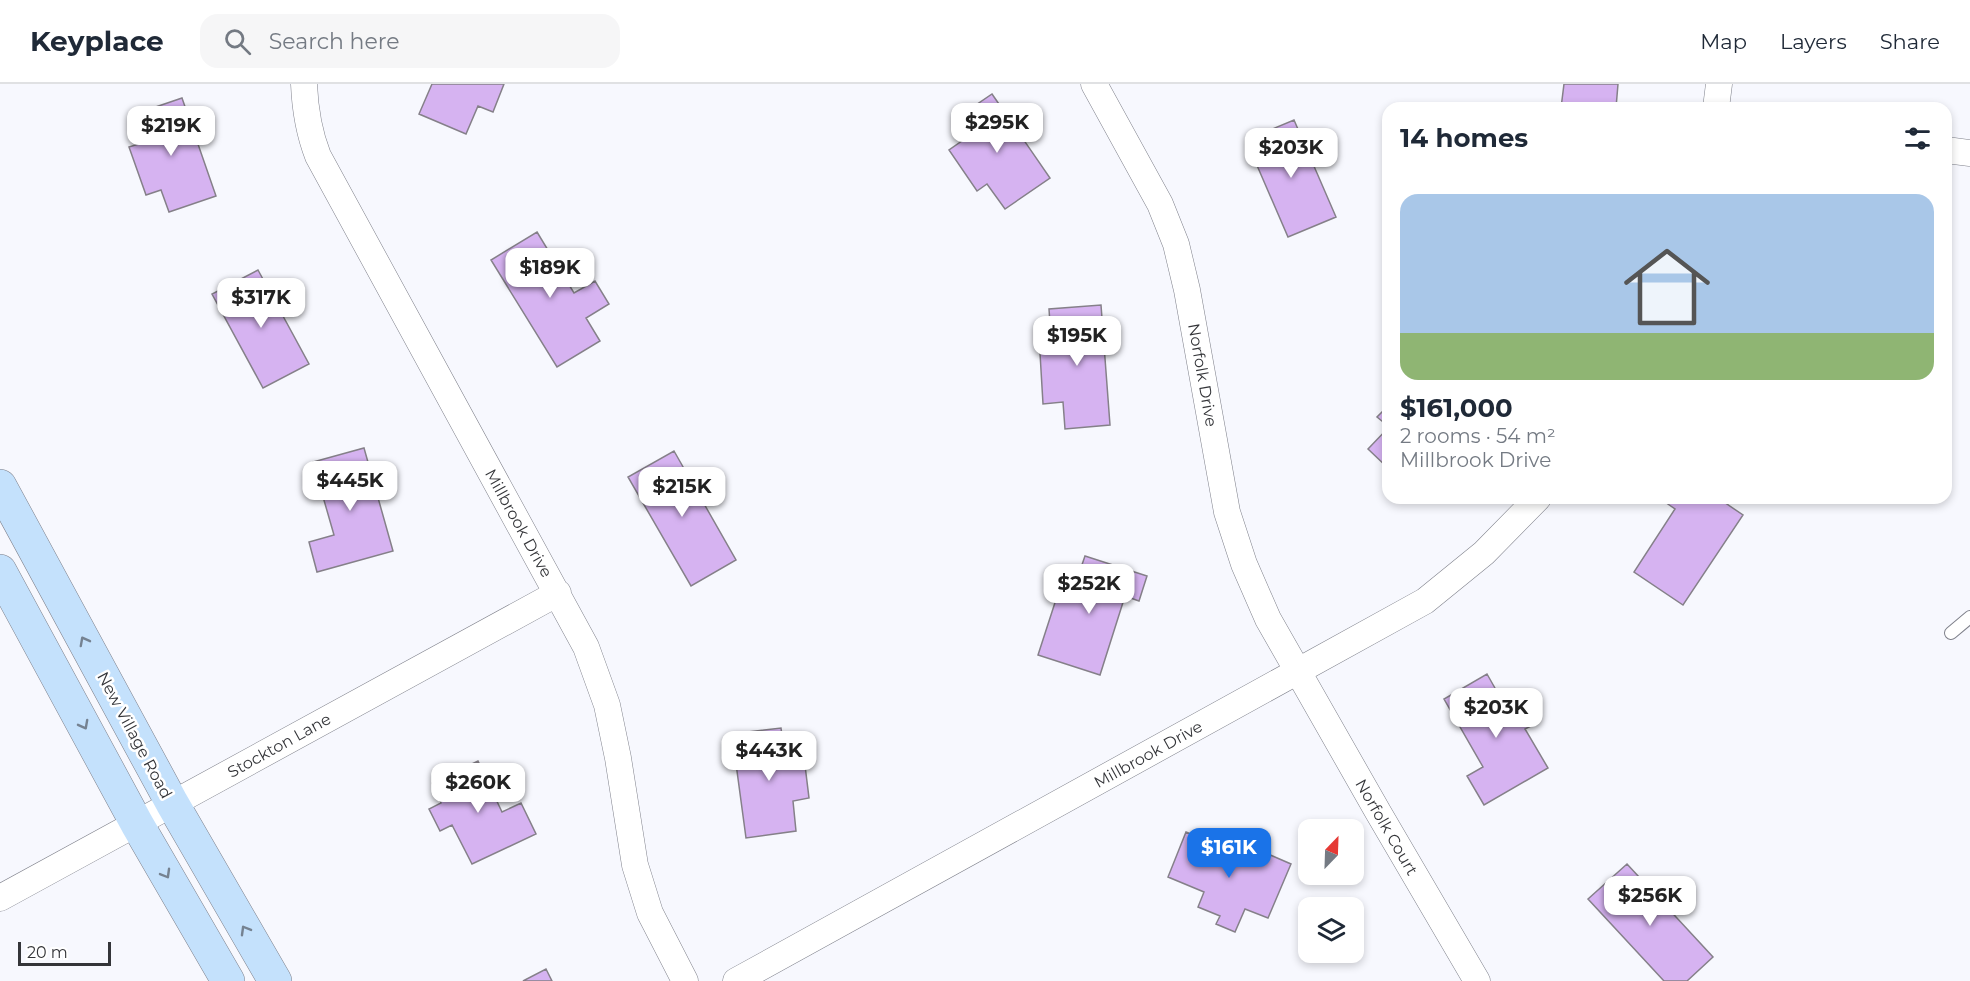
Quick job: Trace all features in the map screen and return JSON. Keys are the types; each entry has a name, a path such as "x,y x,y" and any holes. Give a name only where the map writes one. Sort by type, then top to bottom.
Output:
{"main road":[{"name":"New Village Road","path":"0,486 172,803 274,981"},
{"path":"0,571 137,824 228,981"}],"street":[{"name":"Millbrook Drive","path":"304,84 305,108 318,156 586,647 607,705 635,865 650,913 685,981"},
{"name":"Norfolk Drive","path":"1094,84 1160,204 1176,244 1187,290 1227,512 1244,564 1268,618 1298,671"},
{"path":"1717,102 1719,84"},
{"path":"1952,151 1970,153"},
{"name":"Millbrook Drive","path":"736,981 1425,601 1484,553 1532,504"},
{"name":"Stockton Lane","path":"0,898 558,593"},
{"name":"Norfolk Court","path":"1298,671 1477,981"}],"lane":[{"path":"1951,633 1970,617"}],"building":[{"path":"432,84 504,84 493,112 478,106 466,134 419,114"},
{"path":"1564,84 1618,84 1616,102 1562,102"},
{"path":"992,94 1050,178 1005,209 987,184 977,191 949,150 966,138 954,120"},
{"path":"182,98 216,196 169,212 161,190 146,195 129,147 145,142 135,114"},
{"path":"1294,120 1336,217 1288,237 1246,140"},
{"path":"537,232 574,293 595,281 609,304 586,318 600,341 557,367 491,260"},
{"path":"258,270 309,364 263,388 212,294"},
{"path":"1101,305 1110,425 1065,429 1063,402 1043,404 1040,353 1052,353 1049,309"},
{"path":"1382,412 1382,421 1377,417"},
{"path":"1382,434 1382,462 1368,449"},
{"path":"364,448 393,551 317,572 309,542 334,535 313,462"},
{"path":"674,451 736,560 691,586 628,477"},
{"path":"1668,504 1727,504 1743,515 1683,605 1634,572 1675,509"},
{"path":"1085,556 1147,576 1139,601 1125,596 1100,675 1038,655 1062,581 1075,585"},
{"path":"1487,674 1508,711 1525,701 1537,723 1525,729 1548,768 1484,805 1467,776 1483,767 1444,699"},
{"path":"781,728 784,751 803,749 809,798 793,801 796,831 746,838 732,734"},
{"path":"478,761 502,812 521,803 536,834 472,864 452,825 440,831 429,809 441,803 432,783"},
{"path":"1186,832 1255,860 1259,850 1291,864 1268,918 1245,909 1235,932 1216,924 1220,916 1198,907 1204,892 1168,877"},
{"path":"1627,864 1713,957 1687,981 1664,981 1588,899"},
{"path":"546,969 552,981 523,981"}]}
